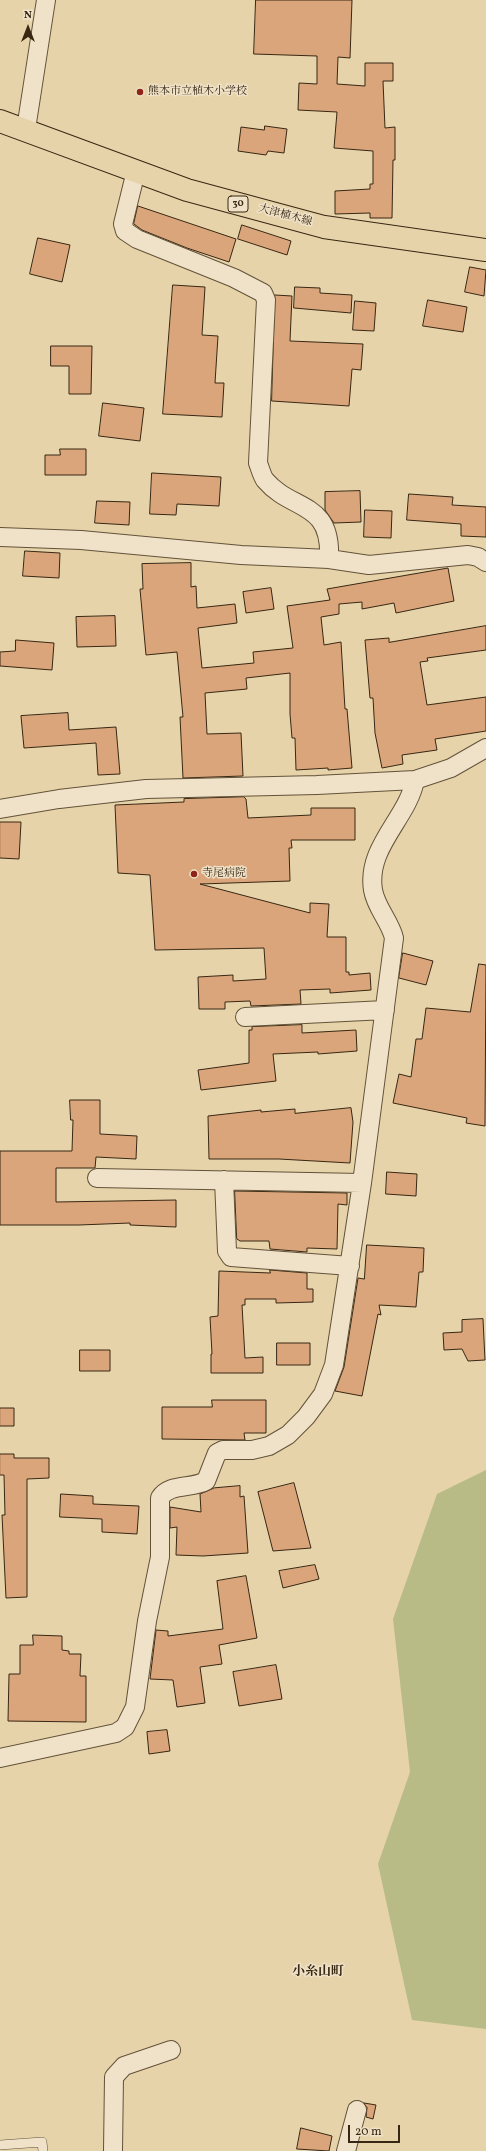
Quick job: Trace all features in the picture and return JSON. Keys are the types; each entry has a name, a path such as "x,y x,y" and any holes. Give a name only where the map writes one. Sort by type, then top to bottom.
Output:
{"main road":[{"name":"大津植木線","path":"0,121 26,129 187,190 324,227 486,250"}],"street":[{"path":"26,129 46,0"},
{"path":"136,171 123,224 125,231 144,242 234,278 263,293 266,300 258,463 264,479 274,488 314,512 324,526 330,546 329,559"},
{"path":"0,537 81,540 241,555 329,559 369,565 468,555 478,557 486,562"},
{"path":"0,809 59,799 146,789 317,785 415,780 451,768 486,748"},
{"path":"0,1758 116,1733 125,1727 134,1707 147,1621 160,1557 160,1498 163,1492 206,1481 218,1453 223,1450 252,1450 269,1446 288,1435 306,1417 323,1394 334,1365 350,1266 394,938 373,890 373,874 375,862 390,829 412,794 415,780"},
{"path":"244,1017 385,1010"},
{"path":"97,1178 362,1183"},
{"path":"224,1180 227,1251 231,1257 350,1266"},
{"path":"113,2151 114,2077 124,2066 171,2050"},
{"path":"346,2151 357,2110"}],"lane":[{"path":"0,2145 42,2142 43,2151"}],"green space":[{"path":"486,1470 486,2029 412,2020 378,1864 410,1772 393,1619 437,1494"}],"building":[{"path":"256,0 352,0 350,58 338,57 337,84 365,86 365,63 393,63 393,81 383,81 385,128 395,127 392,218 370,218 370,213 335,214 335,191 370,189 370,184 373,184 373,151 334,148 337,112 298,110 299,83 317,84 317,56 254,54"},
{"path":"265,126 287,129 284,153 268,151 266,155 238,151 241,127 264,130"},
{"path":"138,206 236,239 229,262 187,248 142,230 134,224"},
{"path":"242,225 291,241 287,255 238,239"},
{"path":"38,238 70,245 62,282 30,274"},
{"path":"470,267 486,270 484,296 465,292"},
{"path":"173,285 205,287 202,335 218,336 215,383 224,383 222,417 163,414"},
{"path":"295,287 320,288 320,293 352,295 351,313 294,308"},
{"path":"275,295 292,296 290,341 363,344 361,370 352,369 349,406 272,401"},
{"path":"428,300 467,307 463,332 423,326"},
{"path":"355,301 376,303 374,331 353,330"},
{"path":"51,346 92,346 91,394 69,394 69,366 51,366"},
{"path":"103,403 144,408 140,441 99,436"},
{"path":"60,449 86,449 86,475 45,475 45,455 60,455"},
{"path":"152,473 221,477 219,506 177,504 176,515 150,514"},
{"path":"360,491 361,522 334,523 325,510 325,492"},
{"path":"409,494 453,497 452,505 486,507 486,537 461,536 461,524 407,520"},
{"path":"97,501 130,502 129,525 95,523"},
{"path":"365,510 392,511 391,538 364,537"},
{"path":"25,551 60,553 59,578 23,576"},
{"path":"191,563 191,587 196,586 197,608 235,604 237,623 198,628 202,668 254,663 253,652 293,648 287,606 330,600 327,589 448,568 454,601 396,613 394,603 362,609 362,602 339,604 339,614 321,617 324,645 341,642 345,709 347,709 352,768 296,770 295,738 292,738 290,714 290,673 246,678 247,689 205,693 207,734 241,733 243,776 183,778 180,717 183,717 177,652 146,655 140,589 143,589 142,564"},
{"path":"271,588 274,609 246,613 243,592"},
{"path":"115,616 116,646 77,647 76,617"},
{"path":"486,626 486,650 427,658 428,661 420,662 427,705 486,697 486,731 435,739 437,750 402,755 403,764 382,768 375,733 373,698 370,698 365,640 389,638 389,642"},
{"path":"16,640 54,643 52,670 0,666 0,652 15,651"},
{"path":"68,713 69,730 116,727 120,774 98,775 96,743 24,748 21,716"},
{"path":"244,797 246,799 248,818 311,815 311,808 355,808 355,840 291,840 292,848 289,848 290,881 200,884 310,913 310,903 329,904 327,937 346,937 346,972 349,972 349,975 370,973 371,990 330,993 330,989 300,990 301,1004 251,1006 250,1001 225,1002 225,1009 199,1009 198,977 233,975 233,981 266,979 264,948 155,950 150,875 118,873 115,805 184,802 184,799"},
{"path":"0,822 21,822 19,859 0,858"},
{"path":"403,953 433,961 426,985 399,978"},
{"path":"479,964 486,965 485,1126 466,1123 467,1118 393,1103 399,1074 411,1077 416,1039 422,1039 426,1008 470,1012"},
{"path":"302,1025 302,1033 356,1030 357,1051 318,1054 318,1052 273,1054 276,1081 201,1090 198,1070 249,1063 249,1030 252,1030 252,1027"},
{"path":"70,1100 100,1100 100,1134 137,1136 136,1159 96,1157 95,1168 56,1168 56,1202 176,1200 176,1227 130,1225 130,1223 79,1225 0,1225 0,1151 72,1151 73,1120 71,1120"},
{"path":"351,1108 353,1122 350,1163 279,1159 209,1159 208,1116 261,1110 261,1112 295,1109 295,1113"},
{"path":"387,1172 417,1174 416,1196 386,1194"},
{"path":"235,1191 347,1193 347,1205 338,1204 337,1249 307,1248 307,1252 270,1249 269,1241 240,1241 237,1239"},
{"path":"367,1245 424,1248 423,1272 419,1272 416,1307 379,1305 381,1315 378,1314 362,1396 335,1391 344,1367 358,1278 364,1279"},
{"path":"270,1270 307,1273 307,1289 313,1289 313,1302 276,1303 276,1299 245,1299 245,1305 242,1305 245,1358 263,1357 263,1373 211,1373 212,1354 210,1317 218,1316 219,1271 270,1273"},
{"path":"483,1319 485,1360 468,1361 462,1349 444,1350 443,1333 462,1332 462,1320"},
{"path":"277,1343 310,1343 310,1365 277,1365"},
{"path":"80,1350 110,1350 110,1371 80,1371"},
{"path":"212,1400 266,1400 266,1433 244,1433 245,1440 162,1439 162,1407 212,1407"},
{"path":"0,1408 14,1408 14,1426 0,1426"},
{"path":"0,1454 14,1454 14,1458 49,1458 49,1478 27,1479 27,1597 6,1598 2,1515 5,1515 4,1475 0,1475"},
{"path":"294,1483 311,1548 273,1551 258,1492"},
{"path":"240,1486 240,1497 244,1496 248,1553 203,1556 176,1555 177,1527 170,1528 170,1507 201,1512 200,1494 214,1488"},
{"path":"61,1494 93,1496 93,1504 139,1506 137,1534 102,1532 102,1519 60,1517"},
{"path":"315,1565 319,1579 283,1588 279,1571"},
{"path":"246,1576 257,1638 219,1645 222,1664 200,1667 205,1703 177,1707 173,1680 150,1679 156,1630 168,1631 168,1636 223,1629 217,1581"},
{"path":"33,1635 62,1636 62,1650 69,1651 69,1654 81,1654 80,1676 86,1676 86,1722 8,1721 9,1674 20,1674 20,1645 33,1645"},
{"path":"276,1665 282,1699 239,1706 233,1672"},
{"path":"167,1730 170,1751 149,1754 147,1732"},
{"path":"364,2103 376,2105 373,2119 366,2117 367,2108"},
{"path":"301,2128 332,2136 329,2151 297,2149"}],"place":[{"name":"熊本市立植木小学校","path":"140,92"},
{"name":"寺尾病院","path":"194,874"}],"district":[{"name":"小糸山町","path":"318,1973"}]}
